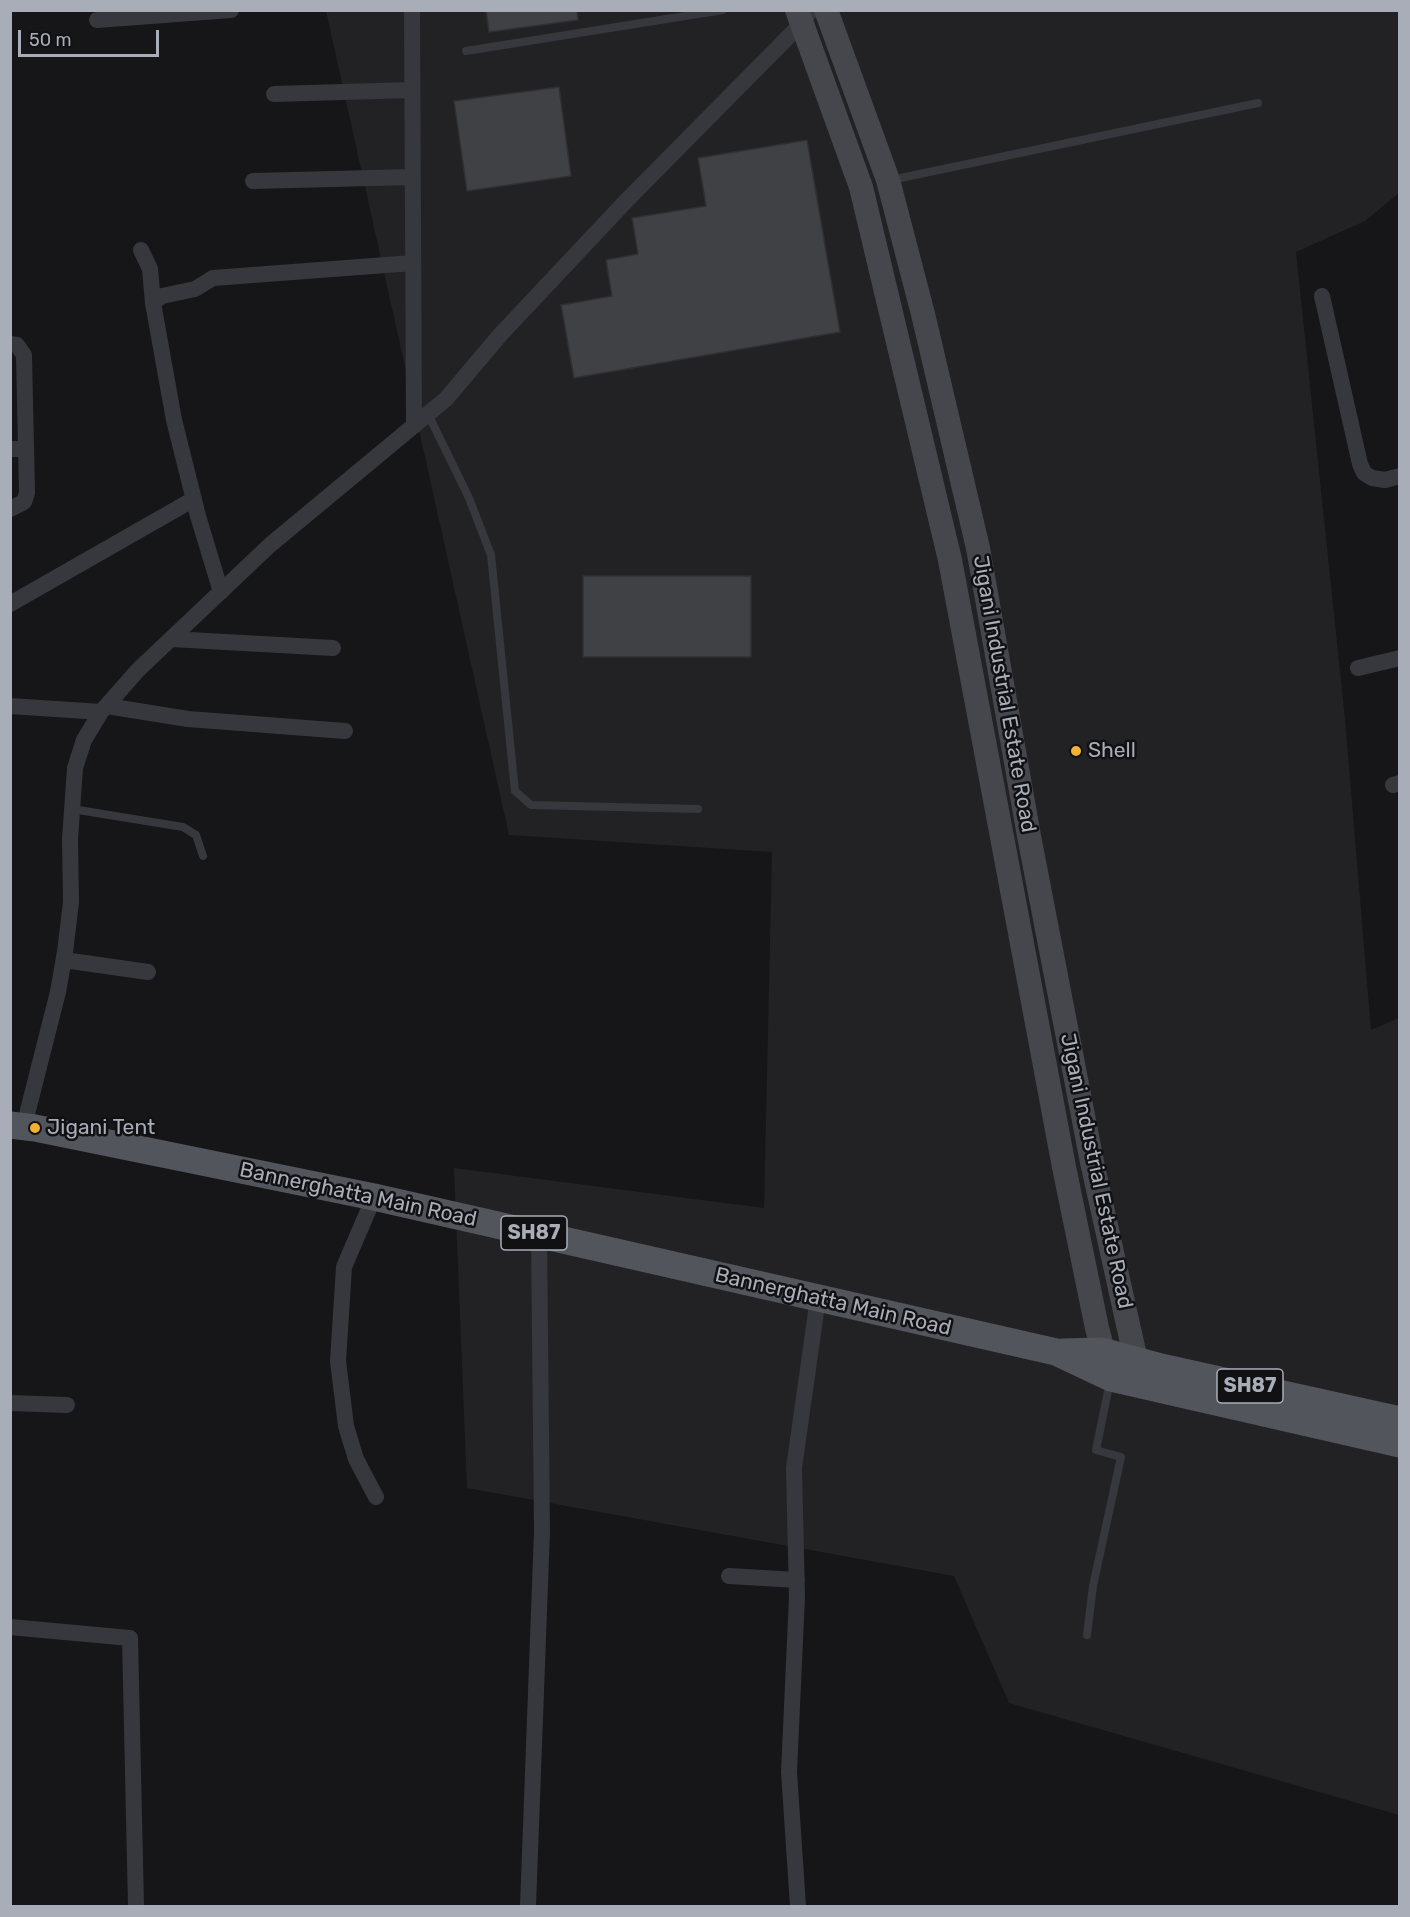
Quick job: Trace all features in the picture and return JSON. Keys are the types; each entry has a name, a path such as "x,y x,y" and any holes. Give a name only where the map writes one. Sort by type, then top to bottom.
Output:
{"main road":[{"name":"Jigani Industrial Estate Road","path":"826,10 888,180 923,314 978,548 1029,836 1083,1115 1136,1360 1146,1386"},
{"name":"Jigani Industrial Estate Road","path":"803,15 861,187 950,560 1003,851 1102,1351 1111,1378"},
{"name":"Bannerghatta Main Road","path":"17,1126 374,1197 1056,1352 1111,1378 1146,1386 1319,1413 1400,1420"},
{"name":"Bannerghatta Main Road","path":"1056,1352 1102,1351 1136,1360 1319,1413 1400,1444"}],"street":[{"path":"97,20 231,10"},
{"path":"411,10 414,426"},
{"path":"17,1126 58,992 64,960 71,902 71,809 75,768 84,741 104,709 138,670 270,545 446,399 500,335 803,15"},
{"path":"274,94 412,90"},
{"path":"253,181 412,177"},
{"path":"141,250 150,269 153,303 174,420 221,592"},
{"path":"153,303 162,296 195,290 213,278 413,263"},
{"path":"1322,296 1359,464 1364,473 1372,478 1385,480 1400,476"},
{"path":"10,344 17,345 24,355 18,449 27,493 24,502 10,509"},
{"path":"10,604 194,499"},
{"path":"171,639 333,648"},
{"path":"1358,668 1400,658"},
{"path":"10,706 104,709 188,719 345,731"},
{"path":"64,960 148,972"},
{"path":"374,1197 344,1267 338,1361 346,1426 356,1459 376,1497"},
{"path":"528,1906 542,1531 539,1234"},
{"path":"798,1906 789,1772 797,1580 794,1468 818,1298"},
{"path":"10,1403 67,1405"},
{"path":"729,1576 797,1580"},
{"path":"10,1627 130,1638 136,1906"}],"lane":[{"path":"466,51 723,10"},
{"path":"888,180 1258,103"},
{"path":"428,414 469,498 491,555 515,791 531,805 698,809"},
{"path":"71,809 183,827 196,835 203,856"},
{"path":"1087,1635 1093,1586 1121,1457 1096,1450 1111,1378"}],"shaded area":[{"path":"326,11 1399,11 1399,193 1365,221 1296,252 1345,719 1371,1030 1399,1018 1399,1815 1009,1703 954,1576 467,1488 454,1168 764,1208 772,852 509,835"}],"building":[{"path":"486,10 577,10 578,20 489,32"},
{"path":"559,87 571,176 467,191 454,101"},
{"path":"807,140 840,332 574,378 561,305 612,296 606,260 638,254 632,218 706,206 698,158"},
{"path":"583,576 751,576 751,657 583,657"}],"place":[{"name":"Shell","path":"1076,751"},
{"name":"Jigani Tent","path":"35,1128"}]}
